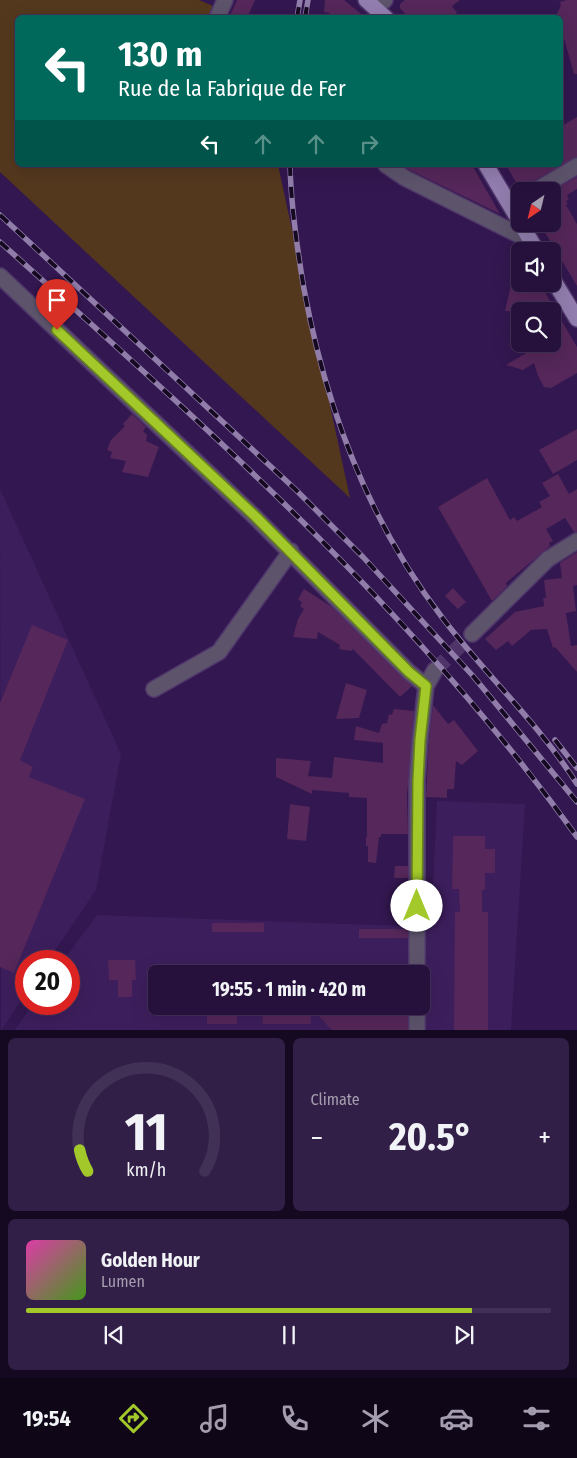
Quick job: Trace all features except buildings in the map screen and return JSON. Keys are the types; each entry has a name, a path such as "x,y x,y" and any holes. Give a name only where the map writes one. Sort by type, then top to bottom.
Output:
{"main road":[{"path":"488,167 511,198"},
{"path":"561,292 577,319"}],"street":[{"path":"218,15 225,0"},
{"path":"550,182 577,166"},
{"path":"389,167 405,178 526,242"},
{"path":"0,276 290,551 409,672 426,686"},
{"path":"472,634 548,559 577,541"},
{"path":"154,689 219,652 290,551"},
{"path":"417,965 418,765 426,686 435,670"},
{"path":"417,1015 417,1030"}],"shaded area":[{"path":"0,0 199,0 213,6 217,15 15,15 15,167 278,167 350,498 0,172"},
{"path":"0,489 121,754 96,890 55,950 15,950 15,1010 2,1030"},
{"path":"437,801 525,804 511,1030 15,1030 25,1015 80,1015 80,950 71,950 97,915 431,927"}],"tunnel":[{"path":"435,670 472,634"}],"railway":[{"path":"298,15 300,0"},
{"path":"306,15 308,0"},
{"path":"290,167 297,243 313,333 338,420 354,463 373,504 417,583 461,641 546,741 577,784"},
{"path":"0,215 295,489 363,557 473,676 577,802"},
{"path":"0,242 231,452 377,598 447,674 514,754 577,837"},
{"path":"555,740 577,768"}],"route":[{"path":"57,330 256,517 409,672 426,686 418,781 417,906"}]}
